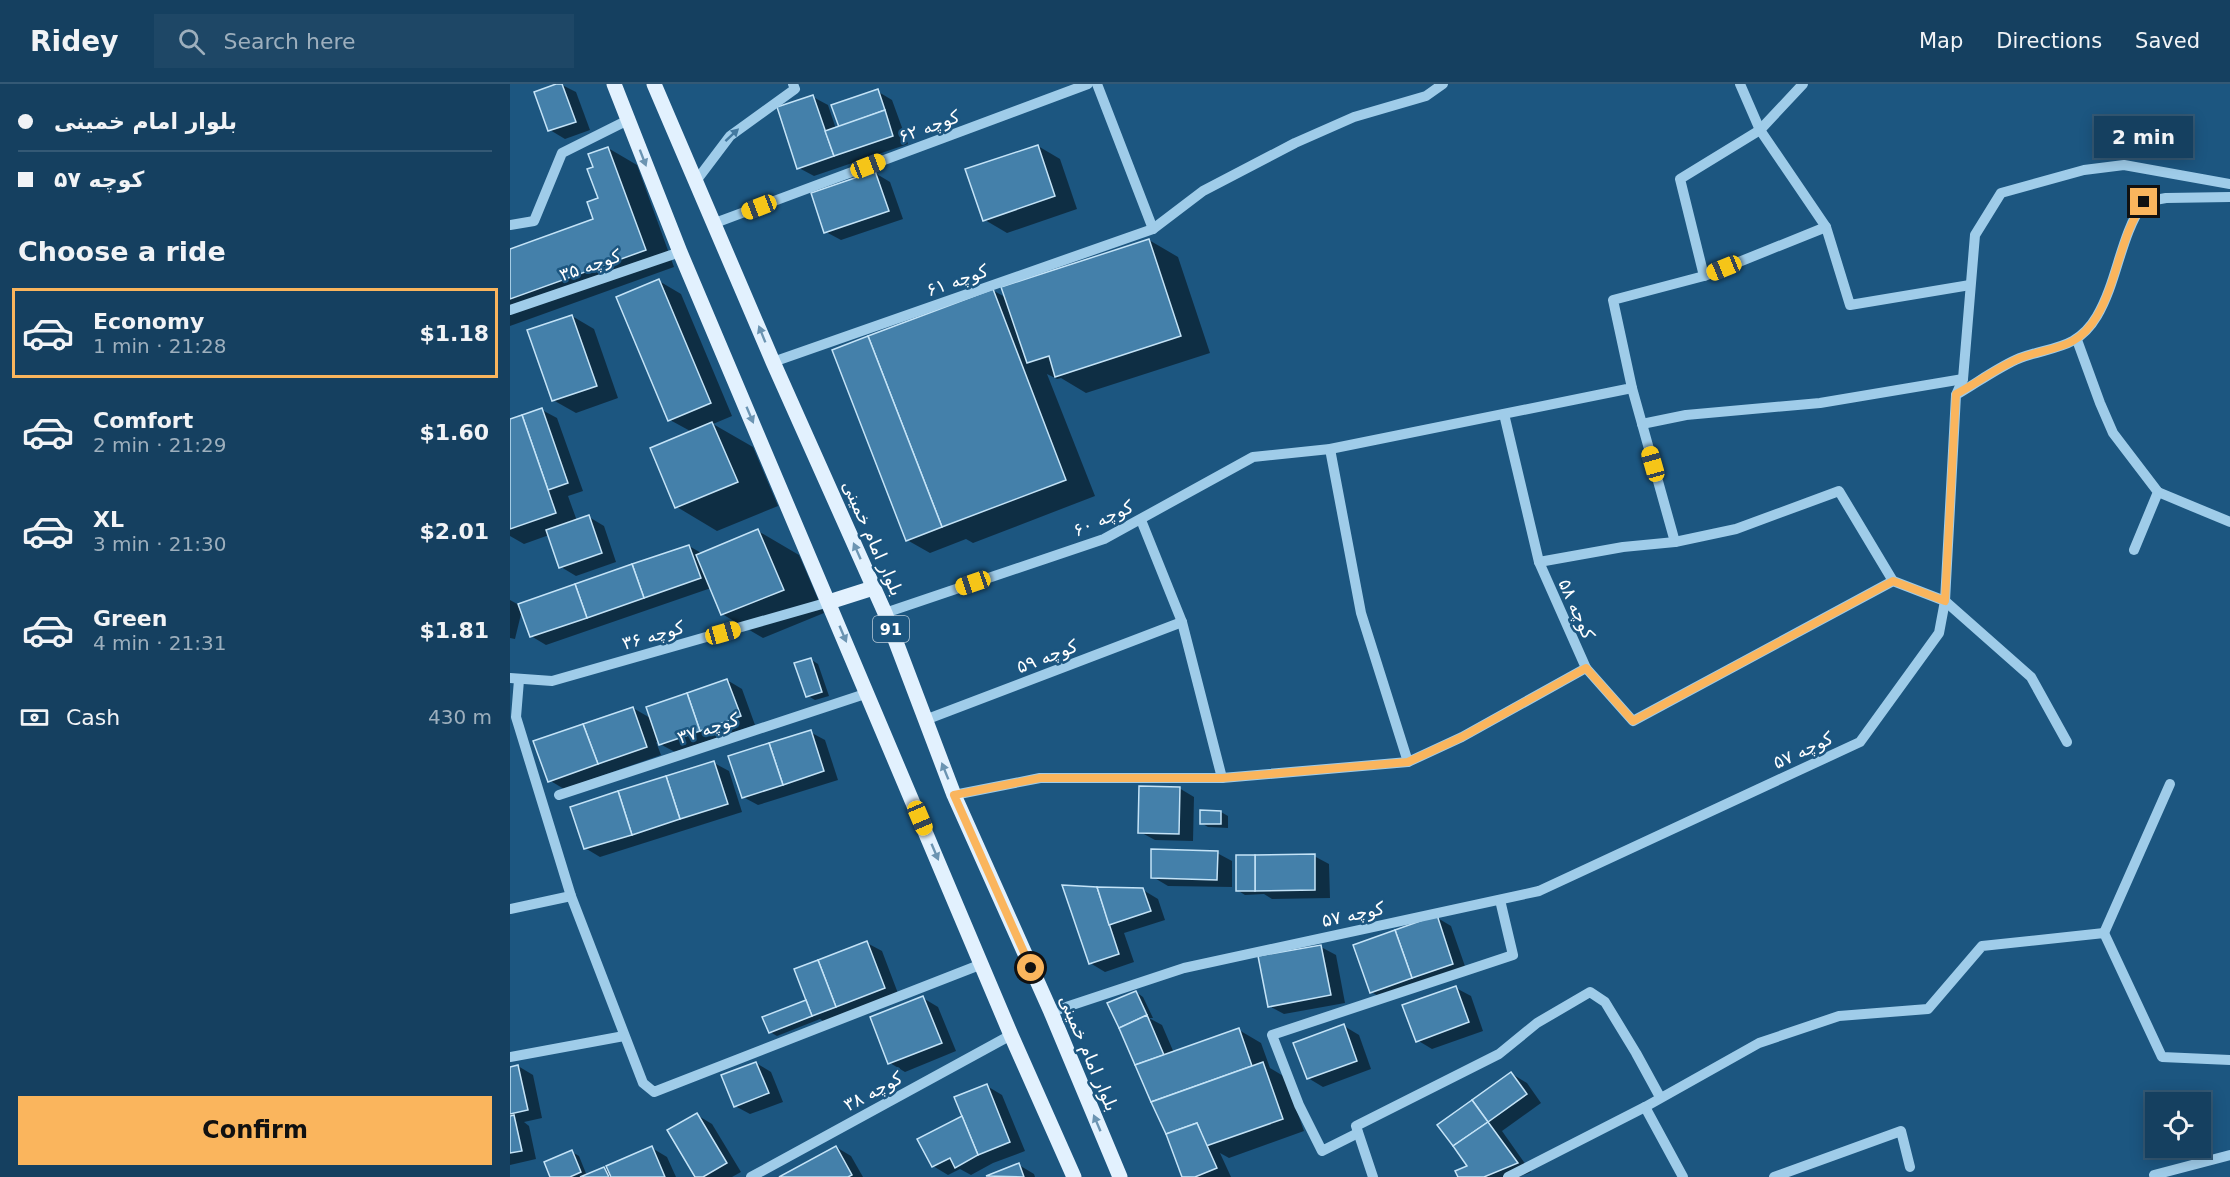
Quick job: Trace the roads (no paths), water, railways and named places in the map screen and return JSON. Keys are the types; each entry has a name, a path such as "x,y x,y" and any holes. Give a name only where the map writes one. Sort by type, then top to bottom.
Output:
{"main road":[{"name":"91","path":"614,84 680,252 1011,1035 1074,1177"},
{"name":"بلوار امام خمینی","path":"654,84 773,363 885,613 954,795 1051,1012 1120,1177"},
{"path":"829,602 873,588"}],"street":[{"path":"696,181 729,135 795,89 793,84"},
{"name":"کوچه ۶۲","path":"714,223 1088,84"},
{"path":"1097,84 1153,229"},
{"name":"کوچه ۶۱","path":"773,363 1153,229 1203,191 1295,143 1354,117 1426,96 1443,84"},
{"path":"1740,84 1760,130 1826,227 1850,305 1970,285"},
{"path":"1704,276 1680,179 1760,130 1803,84"},
{"path":"510,225 534,221 562,153 628,120"},
{"path":"1956,394 1963,379 1976,235 2001,193 2085,170 2124,165 2230,184"},
{"path":"1956,394 2019,359 2077,340 2096,317 2109,290 2132,219 2144,202 2166,198 2230,197"},
{"path":"1675,542 1632,388 1613,300 1704,276 1826,227"},
{"name":"کوچه ۳۵","path":"510,310 680,252"},
{"path":"2077,340 2113,433 2158,492 2230,522"},
{"path":"1642,424 1686,415 1820,403 1963,379"},
{"name":"کوچه ۶۰","path":"885,613 1104,539 1253,457 1330,449 1632,388"},
{"name":"کوچه ۵۷","path":"1051,1012 1184,968 1539,891 1860,742 1939,633 1945,601 1956,394"},
{"name":"کوچه ۵۸","path":"954,795 1040,778 1222,778 1408,762 1462,737 1586,668 1539,562 1504,414"},
{"path":"1330,449 1361,613 1408,762"},
{"path":"1539,562 1623,547 1675,542 1736,528 1839,491 1893,581 1945,601 2031,677 2067,742"},
{"path":"2134,550 2158,492"},
{"path":"1141,520 1182,622 1222,778"},
{"path":"1586,668 1633,721 1893,581"},
{"name":"کوچه ۳۶","path":"514,679 552,681 829,602"},
{"name":"کوچه ۵۹","path":"925,720 1182,622"},
{"path":"514,679 516,717 571,896 643,1083 654,1092 982,964"},
{"name":"کوچه ۳۷","path":"559,795 868,693"},
{"path":"2170,784 2104,933 2162,1057 2230,1060"},
{"path":"510,909 571,896"},
{"path":"1358,1133 1322,1151 1299,1105 1272,1035 1513,955 1500,900"},
{"path":"1508,1177 1523,1174 1760,1043 1839,1016 1928,1009 1982,946 2104,933"},
{"path":"1373,1177 1356,1126 1498,1054 1537,1023 1590,992 1605,1002 1660,1097"},
{"name":"کوچه ۳۸","path":"758,1175 1011,1035"},
{"path":"510,1057 624,1036"},
{"path":"1645,1107 1683,1177"},
{"path":"1774,1177 1901,1131 1910,1167"},
{"path":"2155,1177 2154,1175 2230,1155"}]}
